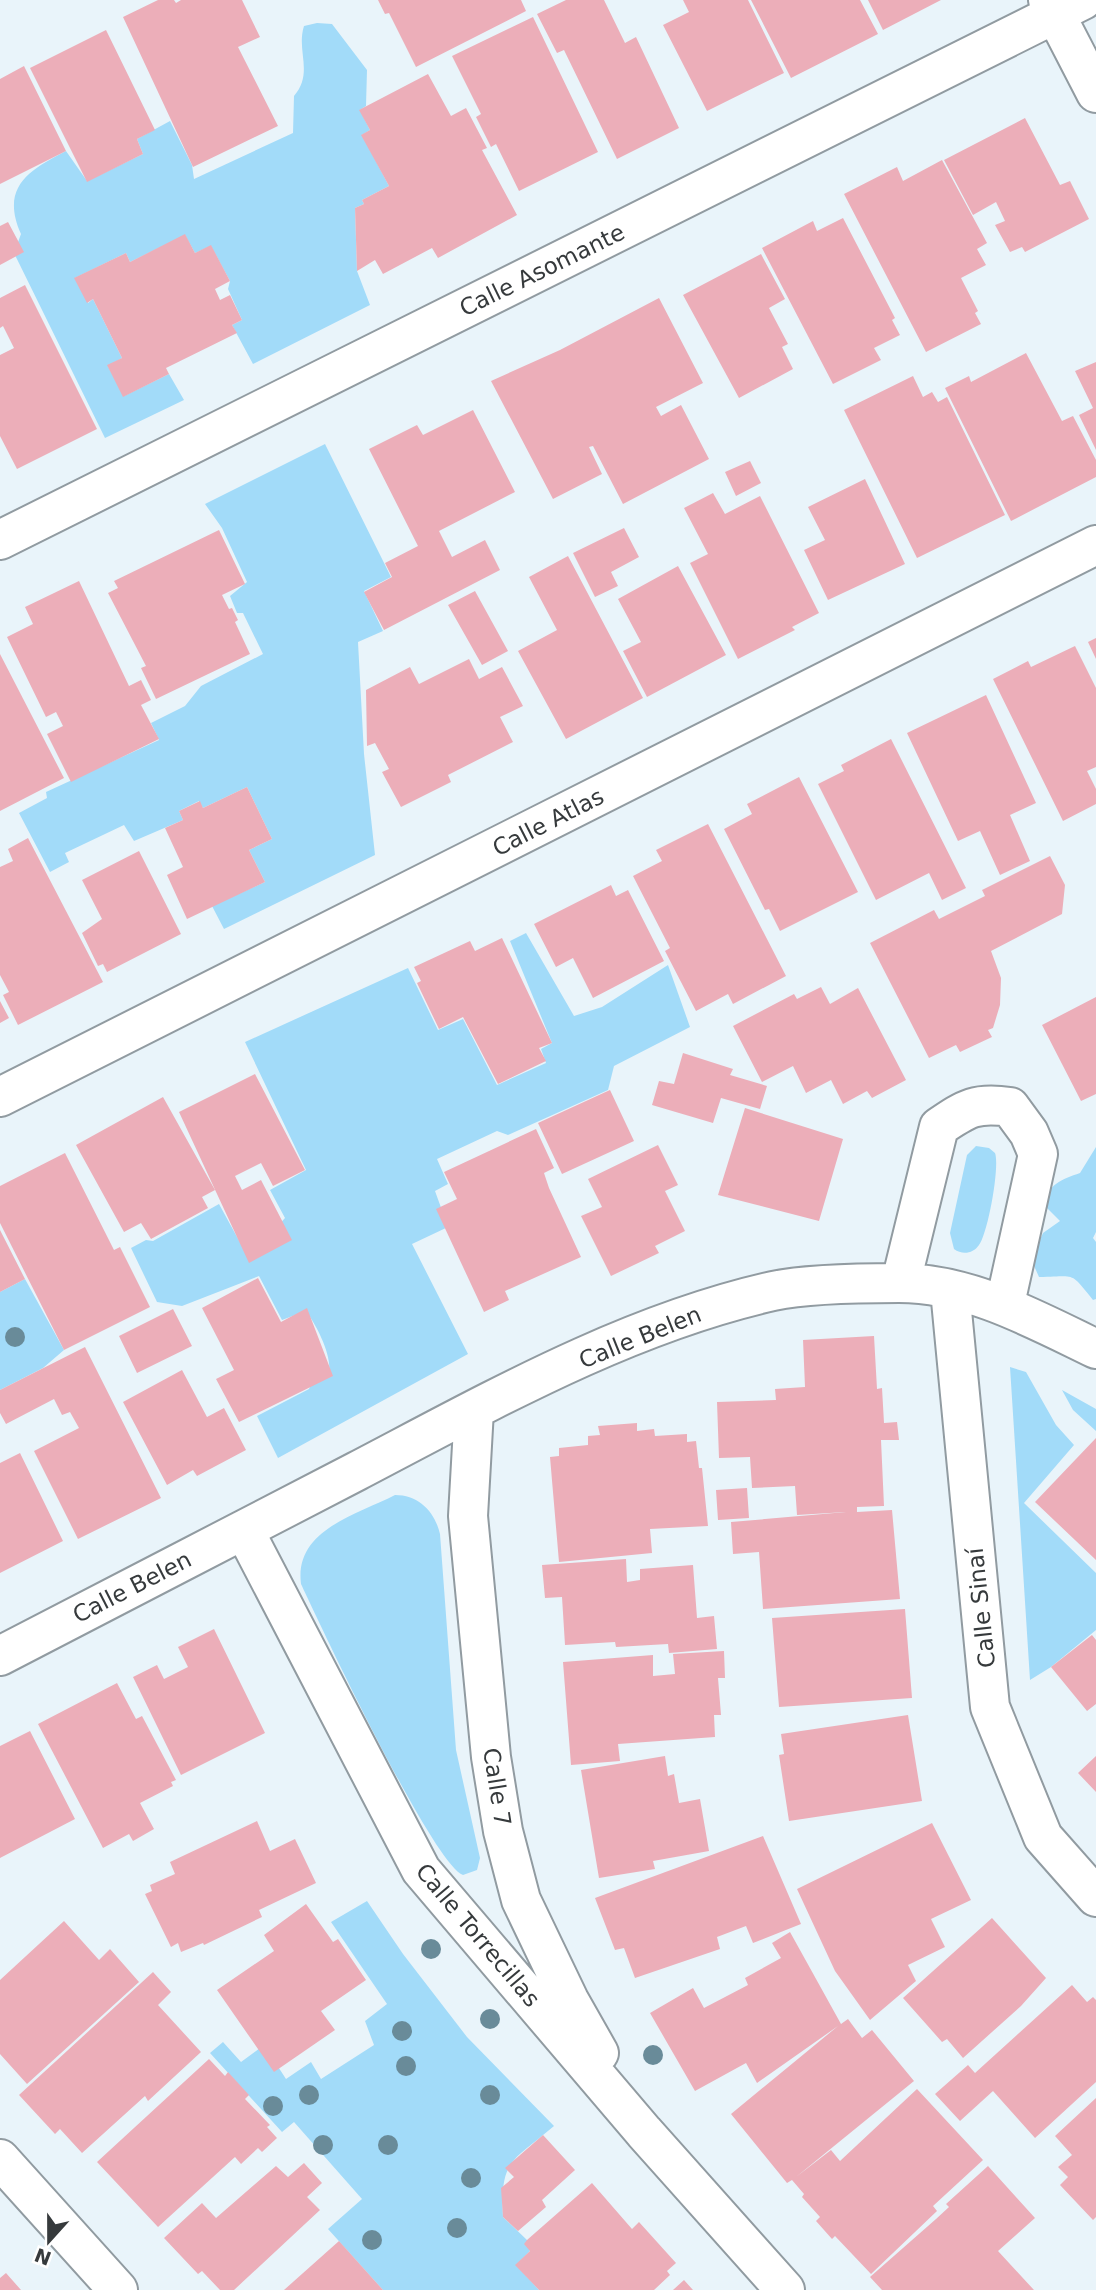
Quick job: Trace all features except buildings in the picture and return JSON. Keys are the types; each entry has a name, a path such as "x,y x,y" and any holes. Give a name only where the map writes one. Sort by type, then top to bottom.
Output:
{"street":[{"path":"1062,5 1096,93"},
{"name":"Calle Asomante","path":"0,540 1062,5"},
{"name":"Calle Atlas","path":"0,1097 1096,545"},
{"path":"901,1282 939,1127 965,1109 985,1103 1010,1107 1029,1133 1038,1154 1005,1304"},
{"name":"Calle Belen","path":"0,1656 474,1410 630,1337 702,1310 776,1290 901,1282 950,1290 1005,1304 1096,1349"},
{"name":"Calle Sinaí","path":"950,1290 990,1707 1043,1837 1096,1897"},
{"name":"Calle 7","path":"474,1410 468,1516 491,1757 503,1831 521,1900 569,2000 644,2132"},
{"name":"Calle Torrecillas","path":"244,1530 421,1870 644,2132 785,2290"},
{"path":"0,2159 117,2290"}],"shaded area":[{"path":"332,24 367,70 366,106 360,110 370,130 362,135 389,186 362,200 364,204 355,208 357,271 370,305 253,364 232,325 242,320 228,289 230,281 211,246 195,253 185,235 130,262 126,253 75,278 88,303 93,299 122,358 108,366 124,396 169,374 184,400 105,438 14,253 21,234 15,218 16,192 30,173 66,151 87,181 143,154 137,139 170,121 192,165 194,179 293,133 294,96 300,87 304,70 302,35 304,26"},
{"path":"325,444 391,577 364,591 383,631 358,642 364,754 375,855 224,929 212,906 265,882 249,850 272,839 247,787 203,808 199,801 179,811 183,820 134,841 124,825 65,853 69,862 50,872 19,813 47,798 46,792 159,740 151,723 185,706 201,686 263,654 243,613 237,613 230,596 247,582 222,528 205,504"},
{"path":"526,933 574,1016 602,1007 668,965 690,1027 614,1066 608,1090 508,1135 497,1131 437,1159 448,1184 435,1191 448,1227 412,1244 468,1354 278,1458 257,1416 309,1389 312,1382 329,1373 326,1349 306,1311 282,1320 259,1276 182,1306 157,1302 131,1248 146,1240 153,1241 219,1204 242,1246 274,1230 285,1218 270,1190 306,1170 245,1042 408,968 438,1030 463,1019 497,1085 546,1063 541,1049 552,1043 510,941"},
{"path":"976,1146 989,1148 995,1153 995,1185 979,1245 971,1252 964,1253 954,1249 950,1233 967,1155"},
{"path":"1096,1147 1096,1232 1093,1238 1096,1242 1096,1299 1093,1300 1071,1277 1039,1277 1031,1259 1043,1233 1060,1221 1044,1205 1048,1192 1061,1180 1080,1173"},
{"path":"25,1279 64,1350 43,1368 0,1390 0,1292"},
{"path":"1010,1367 1026,1372 1056,1425 1074,1445 1024,1503 1096,1573 1096,1630 1051,1667 1030,1680"},
{"path":"1062,1390 1096,1409 1096,1431 1073,1410"},
{"path":"395,1495 411,1498 425,1506 440,1534 456,1750 480,1858 477,1870 463,1875 448,1861 404,1789 378,1742 301,1584 301,1565 307,1550 317,1537 346,1518"},
{"path":"367,1901 403,1954 467,2037 554,2126 519,2155 507,2172 504,2183 503,2217 527,2240 530,2251 516,2265 539,2290 383,2290 328,2229 362,2199 294,2122 282,2132 210,2053 223,2042 241,2062 264,2045 286,2079 311,2062 321,2079 374,2045 365,2021 387,2004 331,1922"}]}
